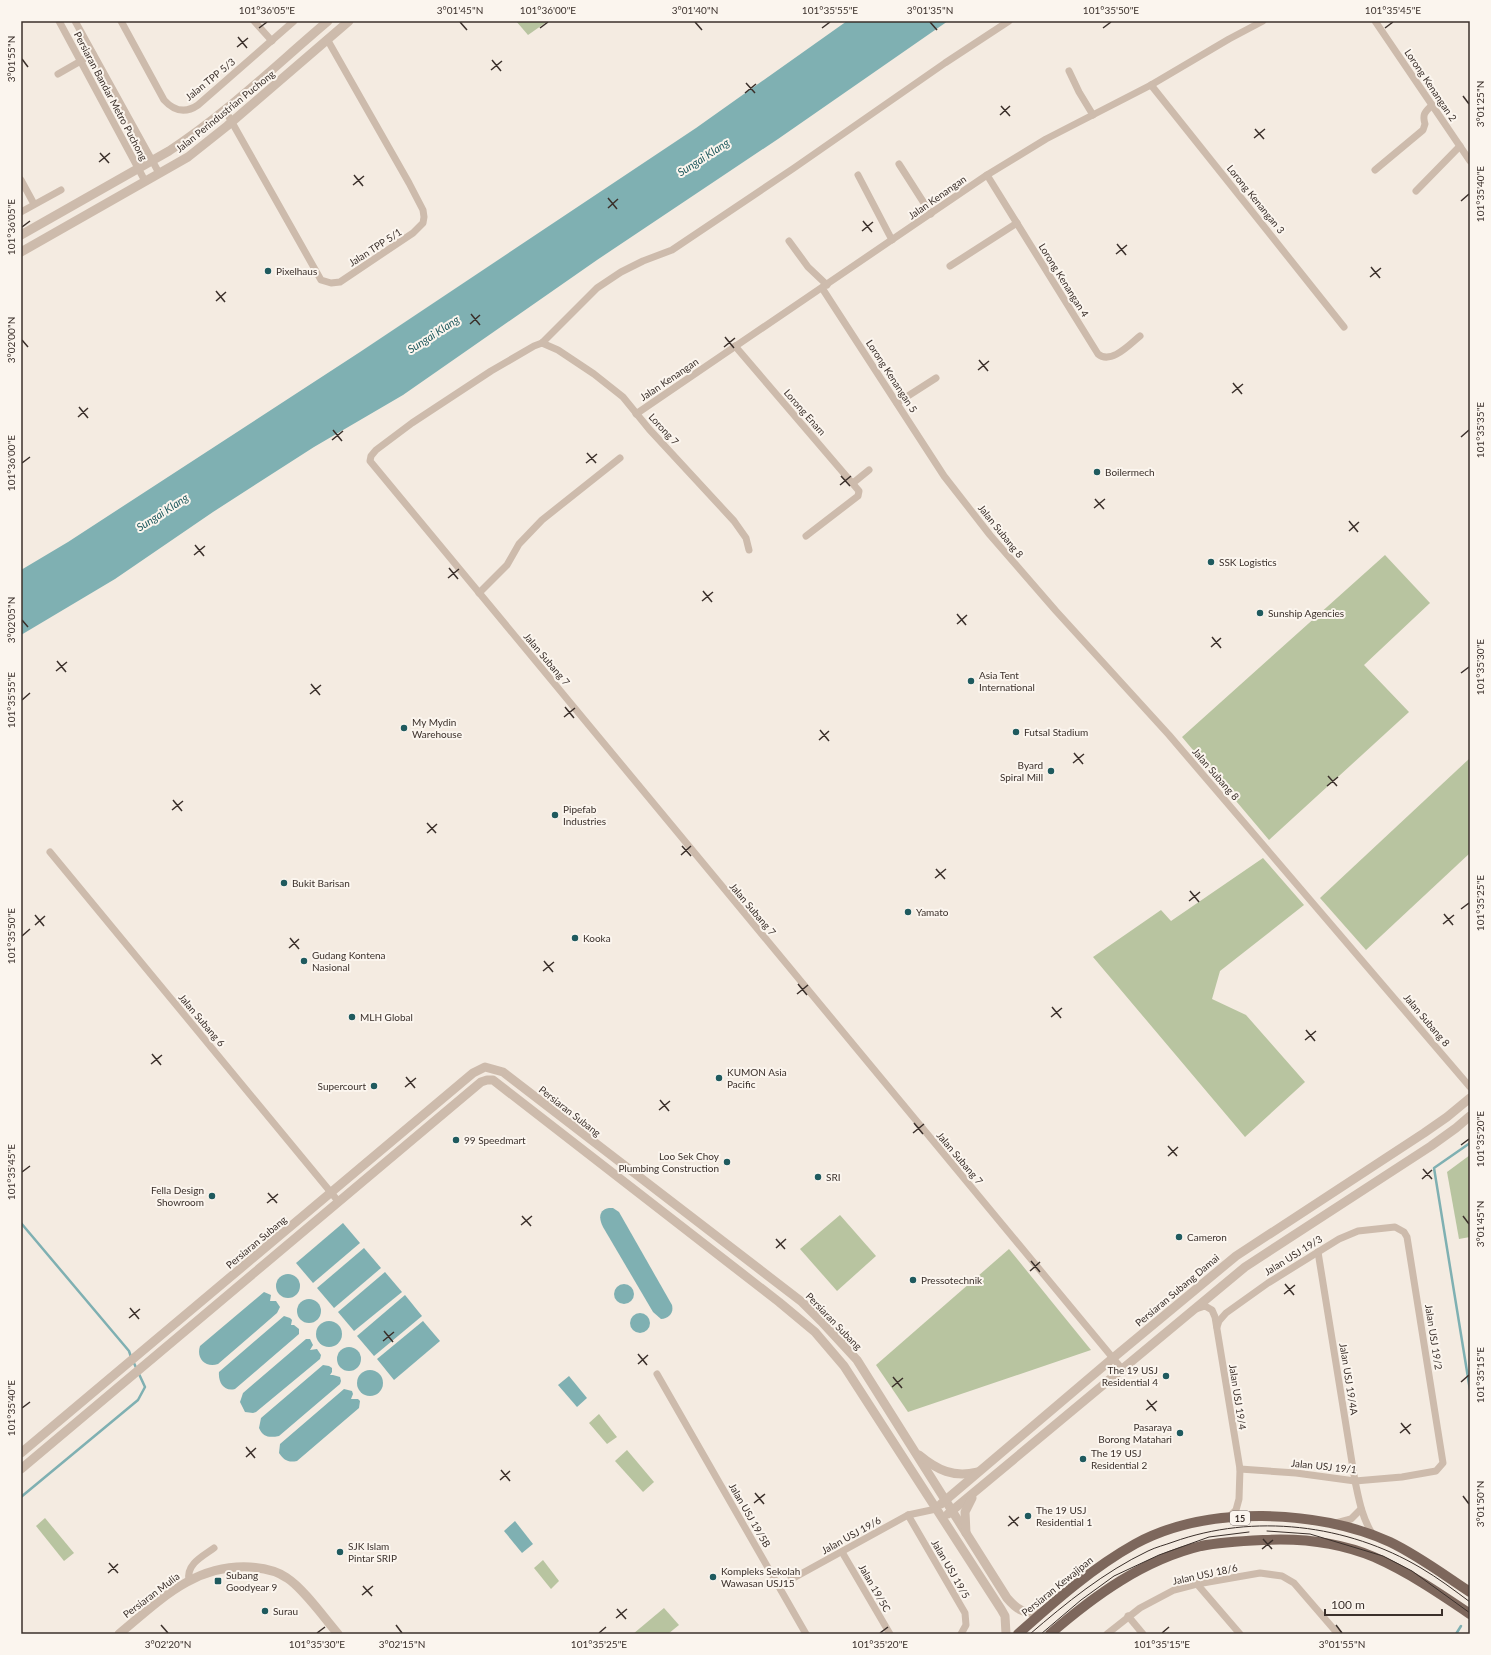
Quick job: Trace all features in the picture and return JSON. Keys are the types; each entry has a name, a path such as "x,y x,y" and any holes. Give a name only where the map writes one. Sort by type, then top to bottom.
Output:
{"main road":[{"name":"Persiaran Kewajipan","path":"1021,1631 1087,1575 1136,1544 1191,1524 1207,1520 1227,1518 1265,1516 1298,1517 1330,1522 1373,1535 1409,1551 1470,1592"},
{"path":"1050,1634 1073,1614 1106,1590 1130,1576 1173,1556 1201,1546 1236,1541 1278,1539 1302,1539 1331,1544 1372,1557 1404,1572 1470,1614"}],"street":[{"name":"Persiaran Bandar Metro Puchong","path":"59,21 145,181"},
{"name":"Persiaran Bandar Metro Puchong","path":"75,21 159,173"},
{"path":"254,21 272,41"},
{"name":"Jalan TPP 5/3","path":"123,22 164,100 173,109 186,111 198,105 294,21"},
{"name":"Jalan Perindustrian Puchong","path":"21,235 138,168 150,157 191,136 225,110 328,21"},
{"name":"Jalan Perindustrian Puchong","path":"21,252 188,157 232,122 349,21"},
{"path":"542,344 597,288 626,270 672,250 794,168 945,62 1009,21"},
{"name":"Jalan Kenangan","path":"636,414 987,175 1046,139 1151,85 1250,24 1263,21"},
{"name":"Lorong Kenangan 2","path":"1375,21 1470,161"},
{"name":"Jalan TPP 5/1","path":"225,110 322,280 330,283 340,282 419,229 423,223 424,217 418,201 328,39"},
{"path":"58,74 93,54"},
{"path":"1069,71 1079,92 1093,115"},
{"name":"Lorong Kenangan 3","path":"1151,85 1344,327"},
{"path":"1375,170 1423,130 1425,124 1423,118 1424,113 1432,105"},
{"path":"1416,191 1460,146"},
{"path":"899,164 931,214"},
{"path":"858,175 892,240"},
{"name":"Lorong Kenangan 4","path":"987,175 1098,354 1102,357 1108,358 1118,353 1140,336"},
{"path":"21,180 34,204"},
{"path":"21,212 61,190"},
{"path":"950,266 1017,223"},
{"name":"Lorong Kenangan 5","path":"789,241 824,287 944,476"},
{"name":"Lorong 7","path":"542,344 558,350 605,382 623,398 734,521 746,538 749,550"},
{"name":"Jalan Subang 7","path":"542,344 534,346 491,372 412,423 376,450 371,456 370,461 1122,1369"},
{"name":"Lorong Enam","path":"735,346 859,491 858,496 806,536"},
{"path":"897,403 936,378"},
{"path":"479,593 507,564 519,544 542,520 620,458"},
{"path":"853,483 869,470"},
{"name":"Jalan Subang 8","path":"944,476 990,535 1037,590 1169,735 1470,1087"},
{"name":"Jalan Subang 6","path":"50,852 338,1201"},
{"name":"Persiaran Subang","path":"21,1453 474,1073 485,1067 503,1072 787,1290 812,1312 857,1360 951,1512 1007,1598 1016,1608 1022,1611 1040,1614"},
{"path":"21,1469 155,1358 338,1201 481,1082 493,1080 779,1302 815,1332 844,1366 1001,1609 1004,1616 1006,1634"},
{"name":"Persiaran Subang Damai","path":"936,1509 1113,1358 1236,1256 1424,1134 1470,1098"},
{"path":"942,1519 1244,1267 1431,1146 1470,1116"},
{"name":"Jalan USJ 19/3","path":"1217,1327 1219,1321 1226,1313 1268,1283 1339,1238 1358,1231 1394,1227"},
{"name":"Jalan USJ 19/2","path":"1394,1227 1404,1232 1407,1237 1444,1457"},
{"name":"Jalan USJ 19/4A","path":"1318,1252 1355,1481 1361,1509 1373,1535"},
{"path":"779,1302 787,1290"},
{"name":"Jalan USJ 19/4","path":"1192,1311 1202,1306 1212,1310 1217,1327 1240,1470 1239,1499 1236,1510 1227,1518"},
{"name":"Jalan USJ 19/5B","path":"657,1374 806,1634"},
{"path":"912,1449 929,1463 949,1473 965,1475 980,1471"},
{"name":"Jalan USJ 19/1","path":"1240,1470 1296,1473 1355,1481 1402,1477 1436,1471 1443,1463 1444,1457"},
{"path":"969,1539 965,1526 964,1512 980,1487"},
{"name":"Jalan USJ 19/6","path":"779,1586 908,1515 936,1509"},
{"path":"1330,1522 1341,1523 1350,1519 1361,1509"},
{"name":"Jalan USJ 19/5","path":"908,1515 965,1614 966,1625 961,1634"},
{"path":"189,1580 188,1574 191,1566 214,1548"},
{"name":"Jalan 19/5C","path":"842,1552 890,1634"},
{"name":"Persiaran Mulia","path":"119,1634 166,1596 189,1580 215,1570 255,1567 276,1572 288,1578 296,1585 338,1634"},
{"name":"Jalan USJ 18/6","path":"1107,1634 1128,1616 1163,1595 1183,1587 1260,1573 1282,1576 1294,1583 1338,1634"},
{"path":"1197,1584 1240,1634"},
{"path":"1128,1616 1143,1634"}],"green space":[{"path":"516,21 548,21 528,35"},
{"path":"1385,555 1430,603 1364,665 1409,712 1269,840 1182,737"},
{"path":"1470,758 1470,853 1366,950 1320,898"},
{"path":"1263,858 1304,905 1220,971 1212,999 1246,1015 1305,1082 1245,1137 1093,957 1161,910 1171,921"},
{"path":"1470,1155 1470,1237 1459,1239 1447,1172"},
{"path":"840,1215 876,1256 837,1291 800,1249"},
{"path":"1009,1249 1091,1350 908,1412 876,1365"},
{"path":"599,1414 617,1437 607,1444 589,1423"},
{"path":"627,1450 654,1482 643,1492 615,1461"},
{"path":"45,1518 74,1553 64,1561 36,1526"},
{"path":"543,1560 559,1581 551,1589 534,1568"},
{"path":"664,1608 679,1625 668,1634 633,1634"}],"water":[{"name":"Sungai Klang","path":"847,21 948,21 778,139 597,260 403,395 314,447 213,512 115,579 21,635 21,570 68,542 360,352 696,128"},
{"path":"613,1208 619,1212 672,1305 672,1313 666,1318 661,1319 653,1312 603,1227 600,1215 605,1209"},
{"path":"343,1223 360,1243 313,1283 296,1263"},
{"path":"364,1248 381,1268 334,1308 317,1288"},
{"path":"385,1272 402,1292 354,1331 338,1312"},
{"path":"288,1274 297,1277 300,1286 297,1295 288,1298 279,1295 276,1286 279,1277"},
{"path":"624,1284 631,1287 634,1294 631,1301 624,1304 617,1301 614,1294 617,1287"},
{"path":"264,1292 271,1295 270,1301 276,1301 280,1307 277,1313 218,1364 209,1365 203,1361 199,1354 200,1346"},
{"path":"405,1295 422,1316 374,1356 357,1336"},
{"path":"309,1299 318,1302 321,1311 318,1320 309,1323 300,1320 297,1311 300,1302"},
{"path":"636,1313 644,1313 650,1319 650,1327 644,1333 636,1333 630,1327 630,1319"},
{"path":"284,1316 292,1320 291,1325 294,1325 299,1329 299,1334 235,1389 231,1390 225,1388 221,1383 219,1372"},
{"path":"329,1321 338,1325 342,1334 338,1343 329,1347 320,1343 316,1334 320,1325"},
{"path":"423,1321 440,1341 394,1380 377,1359"},
{"path":"306,1339 310,1339 313,1345 310,1350 317,1349 321,1355 320,1359 256,1412 245,1412 240,1402 243,1393"},
{"path":"349,1347 358,1350 361,1359 358,1368 349,1371 340,1368 337,1359 340,1350"},
{"path":"323,1365 332,1368 330,1375 340,1377 340,1384 279,1436 269,1437 264,1435 259,1428 261,1418"},
{"path":"370,1370 379,1374 383,1383 379,1392 370,1396 361,1392 357,1383 361,1374"},
{"path":"569,1376 587,1398 577,1407 558,1385"},
{"path":"344,1389 352,1391 353,1394 351,1399 358,1399 360,1401 359,1408 297,1461 291,1462 285,1459 279,1453 280,1444"},
{"path":"515,1521 533,1544 522,1553 504,1531"}],"waterway":[{"path":"1470,1143 1434,1168 1470,1390"},
{"path":"21,1223 129,1351 131,1357"},
{"path":"21,1497 138,1400 145,1387 133,1361"},
{"path":"1456,1634 1461,1626"}],"tram line":[{"path":"1030,1634 1086,1589 1116,1568 1132,1559 1173,1542 1204,1533 1236,1528 1268,1526 1300,1528 1331,1533 1362,1541 1392,1553 1421,1568 1470,1602"},
{"path":"1267,1531 1310,1534 1383,1556 1412,1571 1470,1613"},
{"path":"1041,1634 1081,1600 1114,1576 1159,1555 1209,1537 1249,1532"}],"place":[{"name":"Pixelhaus","path":"268,271"},
{"name":"Boilermech","path":"1097,472"},
{"name":"SSK Logistics","path":"1211,562"},
{"name":"Sunship Agencies","path":"1260,613"},
{"name":"Asia Tent International","path":"971,681"},
{"name":"My Mydin Warehouse","path":"404,728"},
{"name":"Futsal Stadium","path":"1016,732"},
{"name":"Byard Spiral Mill","path":"1051,771"},
{"name":"Pipefab Industries","path":"555,815"},
{"name":"Bukit Barisan","path":"284,883"},
{"name":"Yamato","path":"908,912"},
{"name":"Kooka","path":"575,938"},
{"name":"Gudang Kontena Nasional","path":"304,961"},
{"name":"MLH Global","path":"352,1017"},
{"name":"KUMON Asia Pacific","path":"719,1078"},
{"name":"Supercourt","path":"374,1086"},
{"name":"99 Speedmart","path":"456,1140"},
{"name":"Loo Sek Choy Plumbing Construction","path":"727,1162"},
{"name":"SRI","path":"818,1177"},
{"name":"Fella Design Showroom","path":"212,1196"},
{"name":"Cameron","path":"1179,1237"},
{"name":"Pressotechnik","path":"913,1280"},
{"name":"The 19 USJ Residential 4","path":"1166,1376"},
{"name":"Pasaraya Borong Matahari","path":"1180,1433"},
{"name":"The 19 USJ Residential 2","path":"1083,1459"},
{"name":"The 19 USJ Residential 1","path":"1028,1516"},
{"name":"SJK Islam Pintar SRIP","path":"340,1552"},
{"name":"Kompleks Sekolah Wawasan USJ15","path":"713,1577"},
{"name":"Subang Goodyear 9","path":"218,1581"},
{"name":"Surau","path":"265,1611"}]}
